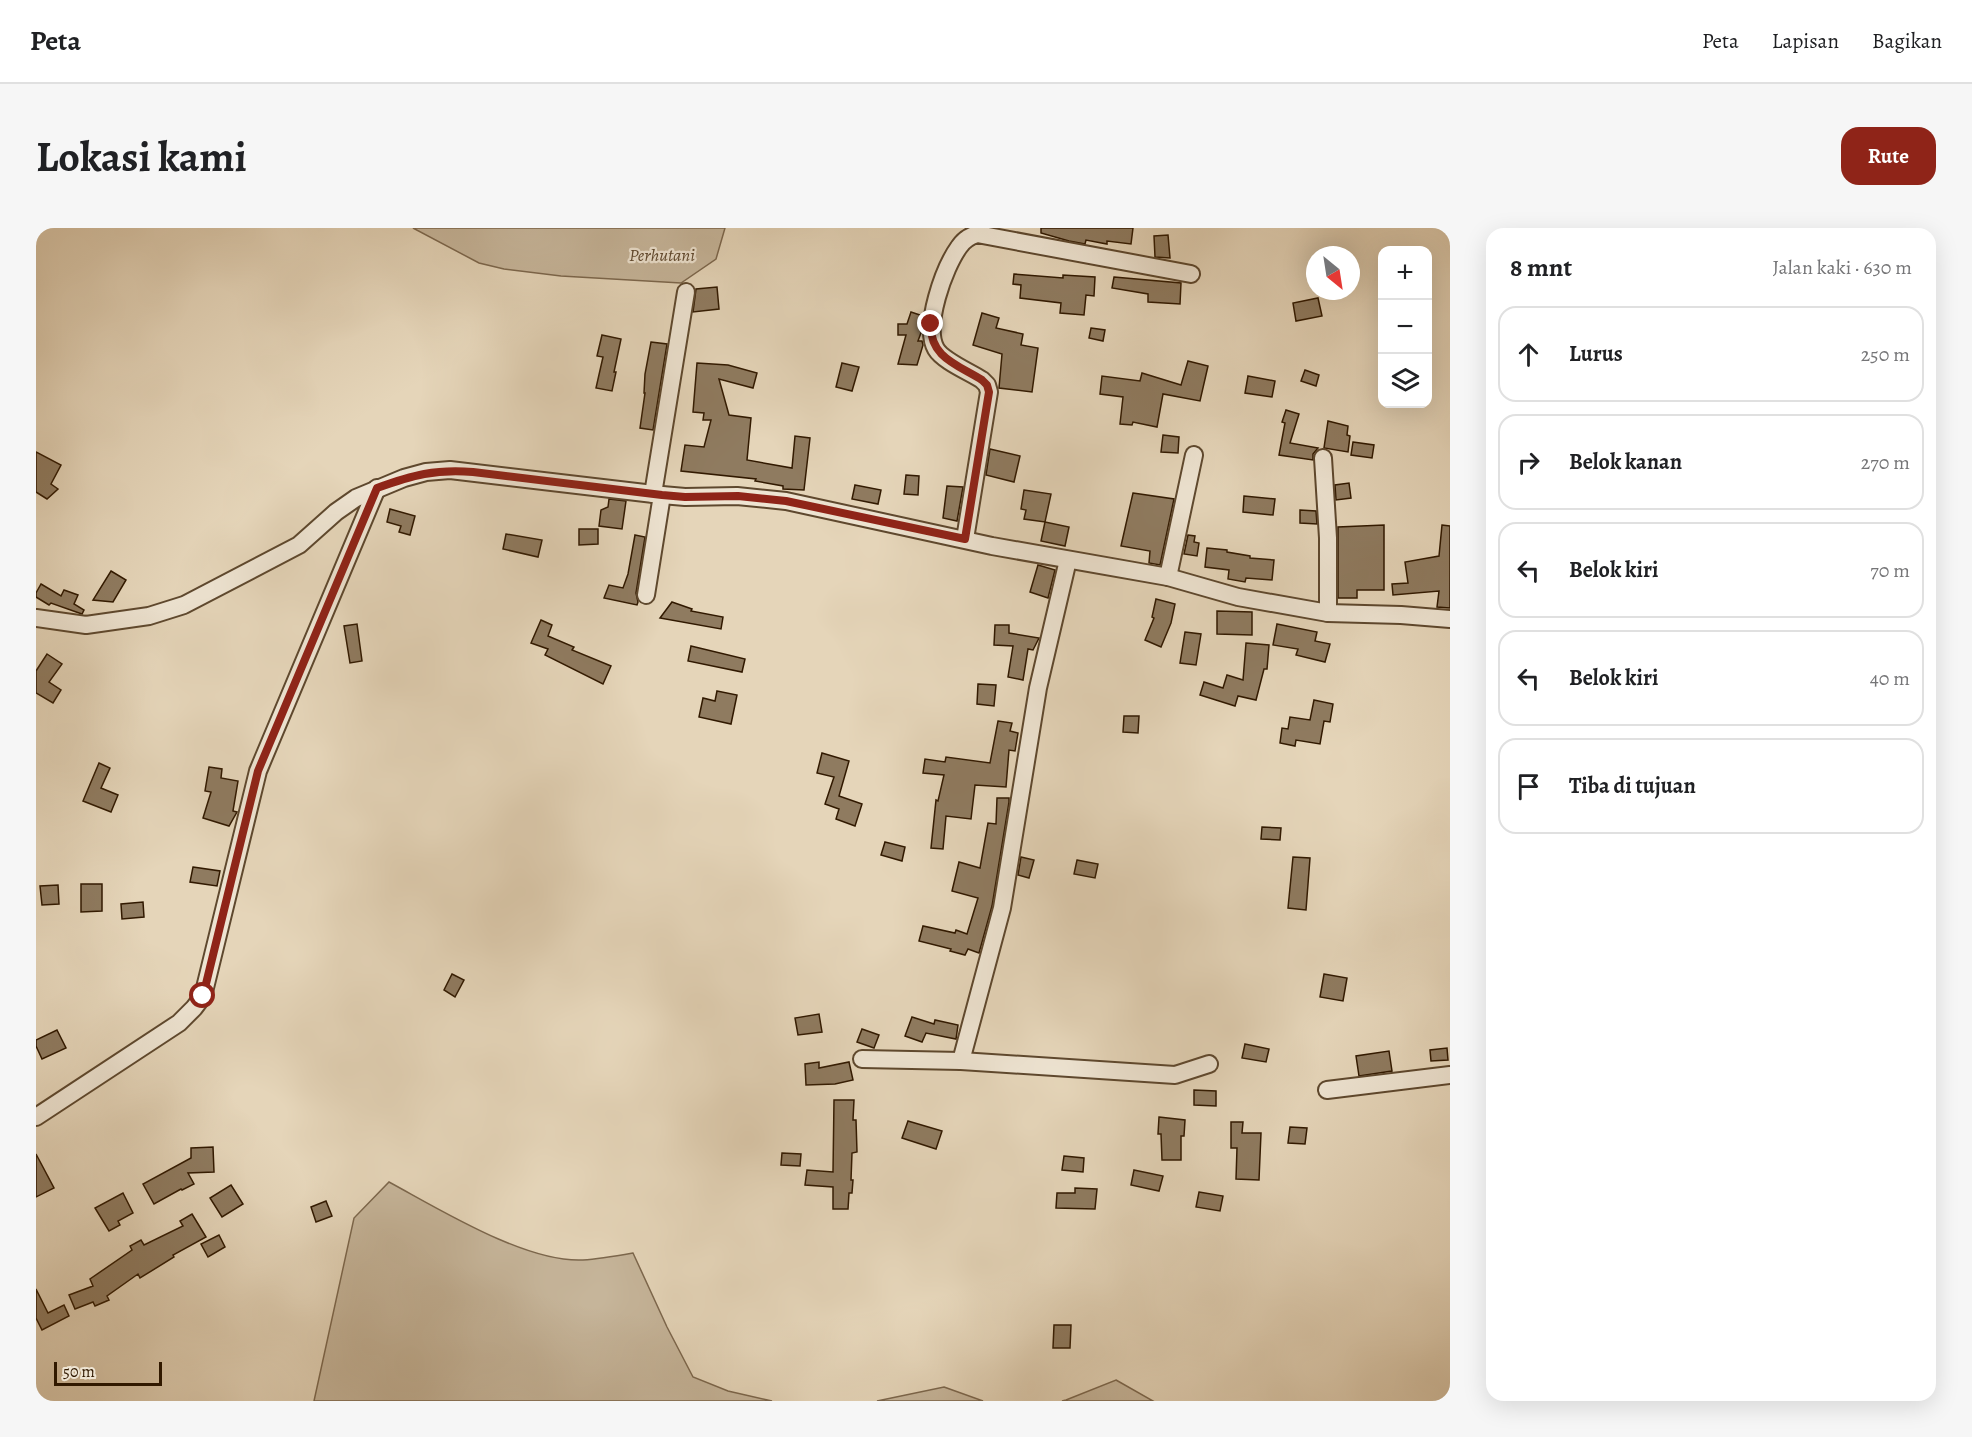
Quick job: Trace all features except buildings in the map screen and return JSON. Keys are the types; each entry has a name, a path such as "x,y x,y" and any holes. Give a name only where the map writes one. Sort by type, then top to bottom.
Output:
{"street":[{"path":"965,539 989,392 982,380 943,357 937,351 931,334 931,324 944,277 962,243 977,234 1191,274"},
{"path":"646,595 657,495 686,292"},
{"path":"1168,577 1194,454"},
{"path":"1323,458 1328,538 1328,612"},
{"path":"36,618 86,625 149,616 184,605 299,545 336,512 356,498 377,488 426,472 450,470 657,495 738,496 786,501 1068,561 1168,577 1238,597 1328,612 1450,619"},
{"path":"36,1117 179,1023 195,1008 203,996 258,771 377,488"},
{"path":"961,1061 1002,908 1038,688 1068,561"},
{"path":"862,1059 961,1061 1175,1075 1209,1064"},
{"path":"1327,1090 1450,1075"}],"green space":[{"name":"Perhutani","path":"413,228 725,228 716,259 681,283 561,276 504,269 479,263"},
{"path":"389,1182 483,1232 536,1253 560,1259 583,1260 633,1253 693,1377 728,1391 772,1401 314,1401 354,1218"},
{"path":"1116,1380 1153,1401 1062,1401 1066,1400"},
{"path":"944,1387 983,1401 877,1401"}],"route":[{"path":"203,996 258,771 377,488 426,472 450,470 662,495 738,496 786,501 965,539 989,392 982,380 937,351 933,343 931,324"}]}
